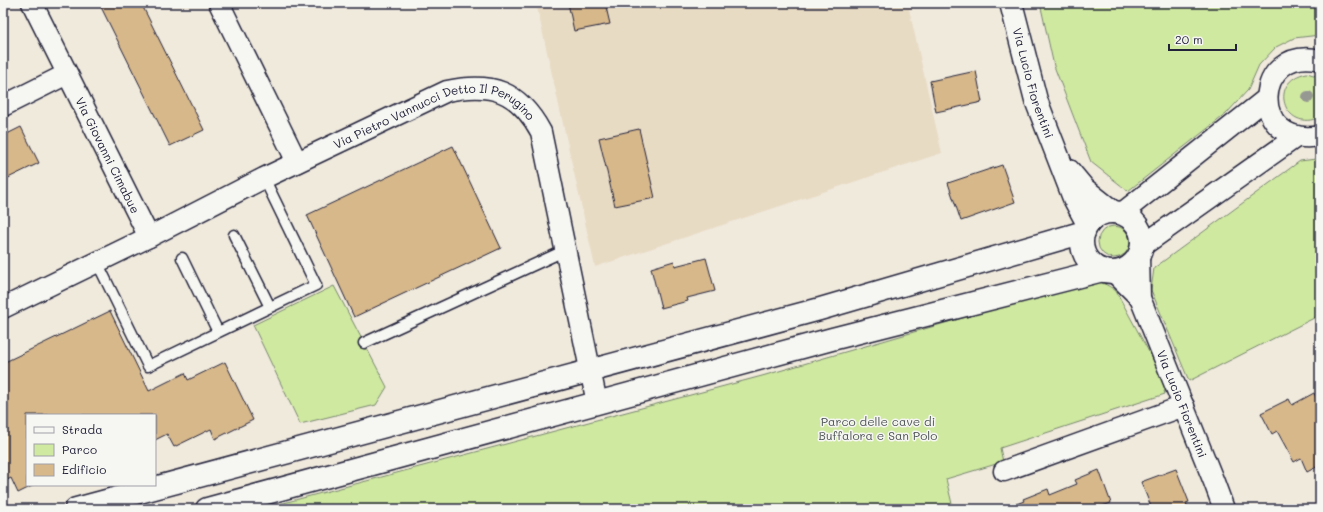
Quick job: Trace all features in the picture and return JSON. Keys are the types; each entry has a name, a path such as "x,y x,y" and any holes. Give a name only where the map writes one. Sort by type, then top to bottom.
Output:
{"street":[{"name":"Via Giovanni Cimabue","path":"32,3 149,237"},
{"path":"219,3 297,162"},
{"name":"Via Lucio Fiorentini","path":"1011,3 1036,100 1086,228"},
{"path":"1311,138 1284,131 1275,122 1269,111 1267,98 1269,85 1275,74 1284,65 1296,59 1317,57"},
{"path":"3,106 68,74"},
{"name":"Via Pietro Vannucci Detto Il Perugino","path":"3,308 149,237 264,178 447,91 466,87 488,88 505,93 521,104 533,117 541,132 597,403"},
{"path":"76,509 820,308 1086,228 1099,215 1118,212 1267,98"},
{"path":"207,509 832,339 1108,271 1124,270 1133,264 1141,251 1311,138"},
{"name":"Via Lucio Fiorentini","path":"1060,160 1084,189 1118,212"},
{"path":"1118,212 1131,218 1138,226 1142,236 1141,251"},
{"path":"1086,228 1082,242 1088,260 1095,266 1108,271"},
{"name":"Via Lucio Fiorentini","path":"1141,251 1140,298 1224,509"},
{"name":"Via Lucio Fiorentini","path":"1108,271 1140,298"},
{"path":"1004,471 1184,406"}],"lane":[{"path":"98,262 148,366 316,285 264,178"},
{"path":"234,235 270,307"},
{"path":"364,343 566,250"},
{"path":"182,258 218,332"}],"shaded area":[{"path":"536,3 932,3 909,9 942,153 595,267"}],"green space":[{"path":"1040,3 1320,3 1320,35 1294,38 1276,47 1259,65 1248,90 1226,114 1128,191 1091,162 1054,66"},
{"path":"1307,73 1320,77 1320,117 1308,120 1297,118 1290,113 1285,104 1284,95 1287,86 1294,78"},
{"path":"1316,159 1320,161 1320,315 1189,381 1151,290 1154,268 1300,161"},
{"path":"1111,226 1117,226 1126,230 1130,242 1126,254 1117,258 1111,258 1102,254 1098,245 1098,239 1102,230"},
{"name":"Parco delle cave di Buffalora e San Polo","path":"1090,281 1104,284 1116,291 1169,389 1164,391 1165,394 1000,448 1003,462 946,479 952,509 261,509 762,376"},
{"path":"334,286 387,387 376,405 300,424 253,325"}],"building":[{"path":"99,3 141,3 204,130 170,146"},
{"path":"568,3 605,3 610,24 574,31"},
{"path":"976,71 982,102 936,112 930,81"},
{"path":"21,127 39,163 4,180 3,136"},
{"path":"639,129 655,198 615,206 599,138"},
{"path":"453,146 501,248 354,317 307,215"},
{"path":"1002,165 1015,202 961,221 948,183"},
{"path":"706,258 715,291 687,298 688,301 661,308 651,268 674,261 675,266"},
{"path":"110,311 149,391 185,373 188,380 225,362 253,420 215,439 211,429 174,447 167,434 156,440 156,414 26,414 26,486 32,486 18,493 11,478 3,482 3,363"},
{"path":"1314,393 1320,406 1320,465 1307,472 1301,458 1294,462 1277,431 1272,434 1261,413 1289,399 1292,405"},
{"path":"1176,469 1189,502 1186,503 1189,509 1152,509 1141,482"},
{"path":"1099,470 1111,503 1094,509 1004,509 1024,501 1023,499 1048,489 1050,495 1077,484 1075,480"}]}
